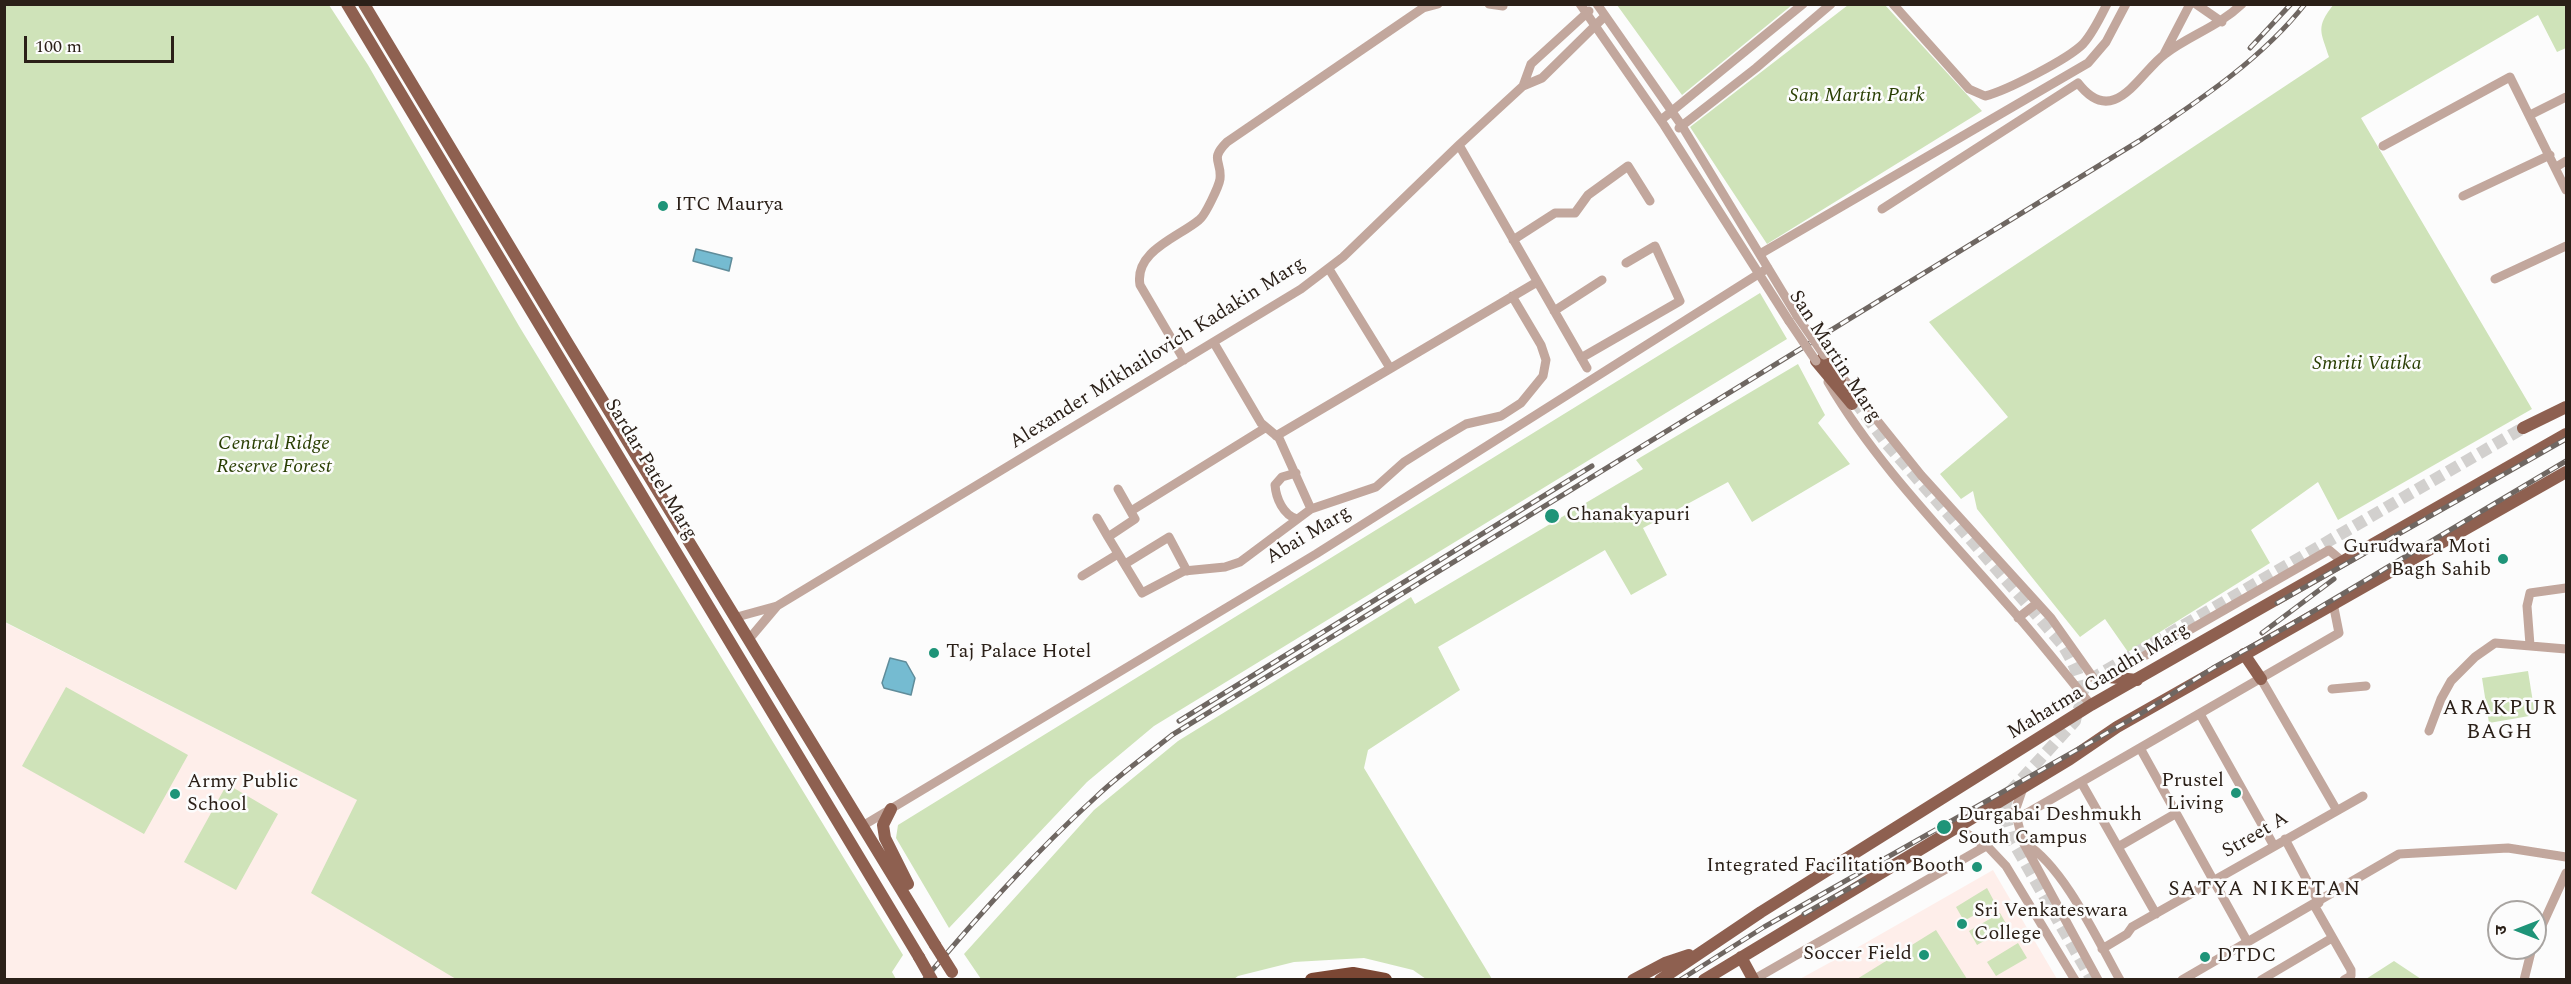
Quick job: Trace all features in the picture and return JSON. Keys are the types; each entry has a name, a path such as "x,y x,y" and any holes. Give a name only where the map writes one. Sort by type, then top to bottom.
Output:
{"highway":[{"path":"1312,980 1353,974 1385,980"}],"main road":[{"name":"Sardar Patel Marg","path":"347,4 932,980"},
{"name":"Sardar Patel Marg","path":"364,4 664,503 750,638 933,941"},
{"path":"1820,358 1854,403"},
{"path":"2523,428 2566,407"},
{"name":"Mahatma Gandhi Marg","path":"1660,980 2091,705 2566,434"},
{"path":"1704,980 2117,727 2566,472"},
{"path":"2244,654 2261,679"},
{"path":"2109,677 2137,680"},
{"path":"891,809 883,825 885,838 929,925 933,941 954,976"},
{"path":"1633,980 1665,963 1704,950"},
{"path":"1741,957 1753,979"}],"street":[{"path":"1184,360 1140,285 1139,277 1141,268 1168,238 1201,220 1221,176 1216,161 1218,150 1423,8 1438,4"},
{"path":"1489,4 1503,6"},
{"name":"San Martin Marg","path":"1580,4 1661,120 1758,274 1793,318 1820,358 1921,475 2037,603 2097,683 2109,677"},
{"path":"1523,86 1531,64 1597,4"},
{"name":"San Martin Marg","path":"1597,4 1682,126 1760,254 1793,318"},
{"path":"1661,120 1803,4"},
{"path":"1670,134 1756,68 1831,4"},
{"path":"1893,4 1969,89 1985,96 2005,89 2074,51 2089,37 2107,4"},
{"path":"1760,254 2073,72 2098,54 2126,4"},
{"path":"2073,72 2085,91 2097,98 2120,98 2140,82 2164,54 2190,4"},
{"path":"2196,4 2223,22"},
{"path":"2164,54 2223,22 2242,4"},
{"path":"1523,86 1542,78 1605,16"},
{"path":"2383,146 2510,77 2566,190"},
{"path":"1882,209 2078,83"},
{"name":"Alexander Mikhailovich Kadakin Marg","path":"777,606 1279,304 1329,269 1523,86"},
{"path":"2530,116 2566,98"},
{"path":"1459,145 1587,368"},
{"path":"2463,196 2550,155"},
{"path":"2556,167 2566,161"},
{"path":"1513,240 1555,213 1575,213 1588,195 1628,166 1650,201"},
{"path":"1581,358 1680,301 1655,246 1626,263"},
{"path":"2495,279 2566,246"},
{"name":"Abai Marg","path":"864,825 1316,554 1768,268"},
{"path":"1329,269 1390,369"},
{"path":"1554,311 1602,280"},
{"path":"1276,436 1537,282"},
{"path":"1097,518 1142,593 1187,571 1224,567 1240,562 1311,509 1376,487 1404,462 1466,424 1501,416 1521,403 1543,375 1546,360 1541,345 1512,296"},
{"path":"1214,343 1265,428 1276,436 1296,473 1311,509"},
{"name":"San Martin Marg","path":"1820,358 1849,416 1908,493 2019,618 2091,705"},
{"path":"1131,511 1265,428"},
{"path":"1296,473 1282,477 1275,485 1276,494 1285,510 1297,519"},
{"path":"1108,537 1135,519 1118,489"},
{"path":"1125,564 1169,537 1187,571"},
{"path":"2109,677 2329,550 2343,562"},
{"path":"1083,576 1118,554"},
{"path":"2530,645 2527,606 2530,593 2566,588"},
{"path":"2019,618 2037,603"},
{"path":"2017,819 2339,633 2333,603"},
{"path":"737,617 777,606"},
{"path":"750,638 777,606"},
{"path":"2429,731 2451,681 2475,657 2495,643 2566,649"},
{"path":"2261,679 2337,810"},
{"path":"2332,689 2366,686"},
{"path":"2200,714 2274,846"},
{"path":"2140,748 2247,941"},
{"path":"2081,782 2156,914"},
{"path":"2024,786 2015,811 2023,842 2098,980"},
{"name":"Street A","path":"2102,949 2156,914 2363,796"},
{"path":"2118,847 2175,814"},
{"path":"1955,826 1986,846 2006,866 2075,980"},
{"path":"2285,839 2331,938 2351,970 2351,976 2344,980"},
{"path":"2023,842 2040,852 2062,880 2120,980"},
{"path":"1753,979 1986,846"},
{"path":"2182,980 2404,853 2508,848 2566,857"},
{"path":"2547,915 2566,873"},
{"path":"2046,888 2062,880"},
{"path":"2267,978 2331,938"},
{"path":"2524,980 2529,960"}],"shaded area":[{"name":"Army Public School","path":"4,622 546,895 502,979 5,979"},
{"name":"Sri Venkateswara College","path":"1993,870 2057,979 1798,980 1860,946"}],"green space":[{"name":"Smriti Vatika","path":"2334,4 2566,5 2566,48 2557,52 2538,15 2361,118 2532,409 2338,520 2318,482 2251,530 2270,563 2128,652 2105,619 2080,637 1977,509 1973,491 1961,499 1940,474 2008,417 1929,322 2329,57 2321,30 2324,19"},
{"name":"Central Ridge Reserve Forest","path":"4,5 329,5 368,65 519,326 903,955 892,972 896,979 456,979 311,893 357,800 5,622"},
{"path":"1617,5 1792,5 1682,95"},
{"name":"San Martin Park","path":"1848,5 1885,5 1982,111 1767,244 1690,127"},
{"path":"1760,293 1787,339 1154,726 1087,782 949,928 896,838 898,825"},
{"path":"1798,364 1825,415 1818,423 1850,464 1752,522 1728,482 1643,528 1667,575 1631,595 1605,550 1438,647 1460,690 1368,750 1364,768 1492,979 1426,979 1413,970 1364,958 1294,962 1234,979 981,979 964,954 1094,810 1178,741 1411,597 1415,604 1643,469 1636,460"},
{"path":"2528,671 2535,715 2489,723 2482,678"},
{"path":"66,687 188,755 144,834 22,766"},
{"path":"227,784 278,814 236,890 184,862"},
{"path":"1987,888 1995,903 1964,921 1956,907"},
{"path":"2000,913 2008,927 1977,945 1969,931"},
{"name":"Soccer Field","path":"1936,930 1967,979 1857,979"},
{"path":"2018,943 2027,958 1996,976 1987,962"},
{"path":"2394,961 2421,979 2366,979"}],"water":[{"path":"696,249 732,258 729,271 693,261"},
{"path":"890,658 906,662 915,678 911,695 884,688 882,683"}],"tunnel":[{"path":"1855,401 1887,444 2062,644 2070,657 2081,694 2075,721 2008,794 2004,814 2011,838 2092,980"},
{"path":"2081,695 2088,681 2523,428"}],"railway":[{"path":"2250,48 2291,4"},
{"path":"924,980 986,908 1051,840 1124,772 1172,735 2139,141 2206,95 2249,61 2288,24 2305,4"},
{"path":"2277,603 2566,439"},
{"path":"1680,980 1764,927 2142,713 2213,668 2297,621 2566,461"},
{"path":"1179,721 1592,466"},
{"path":"2262,633 2334,579"},
{"path":"1804,914 1864,880"}],"place":[{"name":"ITC Maurya","path":"663,206"},
{"name":"Chanakyapuri","path":"1552,516"},
{"name":"Gurudwara Moti Bagh Sahib","path":"2503,559"},
{"name":"Taj Palace Hotel","path":"934,653"},
{"name":"Prustel Living","path":"2236,793"},
{"name":"Army Public School","path":"175,794"},
{"name":"Durgabai Deshmukh South Campus","path":"1944,827"},
{"name":"Integrated Facilitation Booth","path":"1977,867"},
{"name":"Sri Venkateswara College","path":"1962,924"},
{"name":"Soccer Field","path":"1924,955"},
{"name":"DTDC","path":"2205,957"}],"district":[{"name":"ARAKPUR BAGH","path":"2500,722"},
{"name":"SATYA NIKETAN","path":"2265,891"}]}
